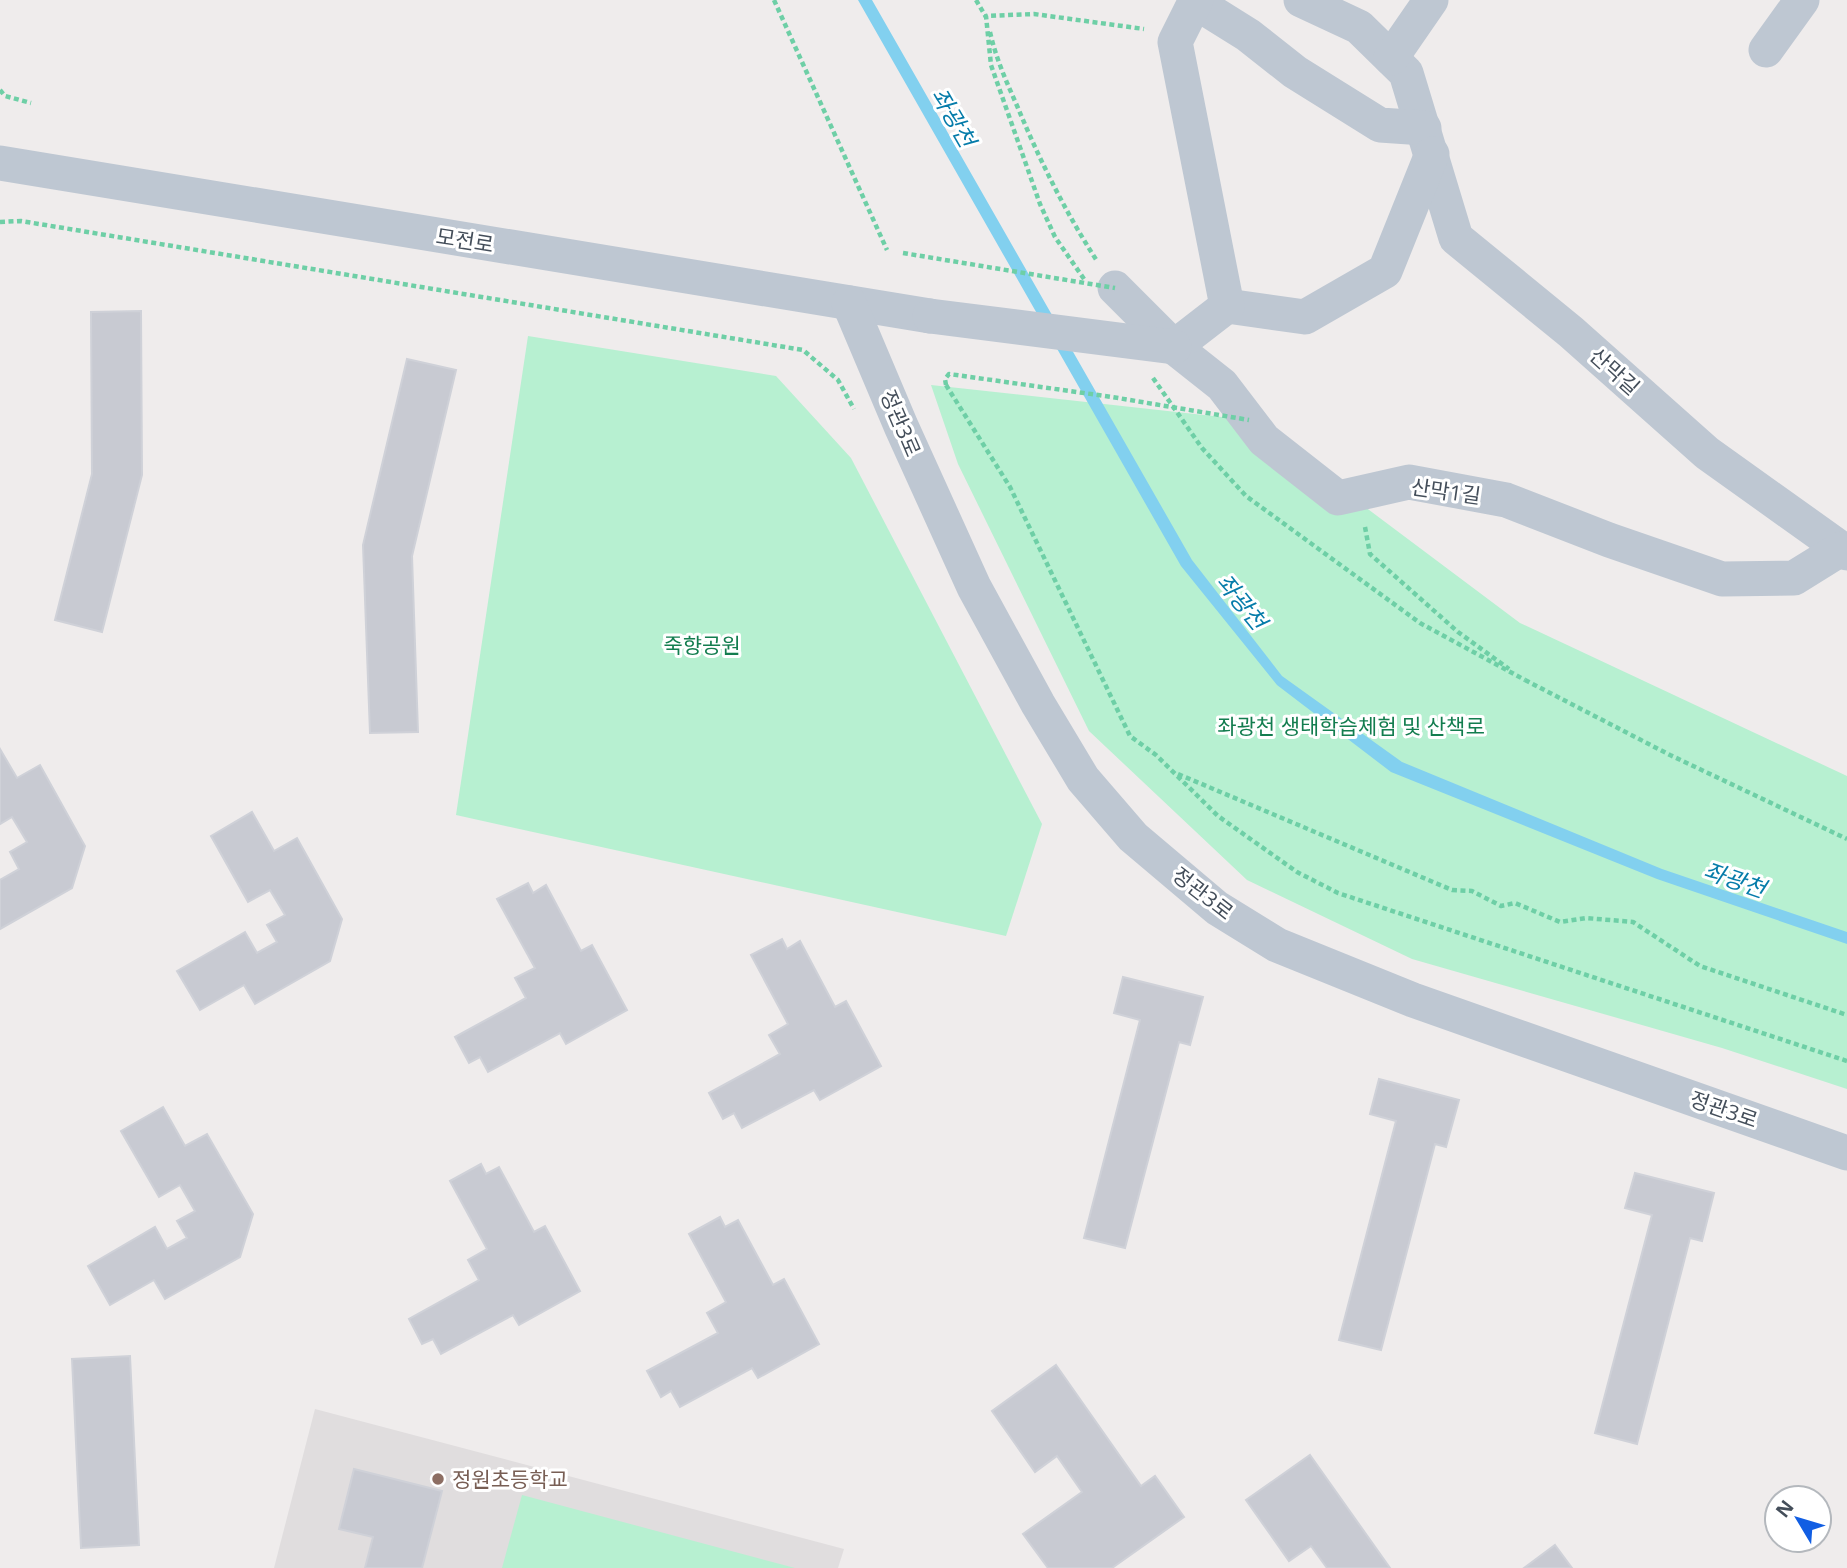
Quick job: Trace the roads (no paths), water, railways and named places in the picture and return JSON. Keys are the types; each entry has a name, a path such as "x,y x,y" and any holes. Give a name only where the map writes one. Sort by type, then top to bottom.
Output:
{"street":[{"name":"산막길","path":"1301,0 1359,27 1406,73 1456,238 1571,332 1707,453 1844,551"},
{"path":"1391,58 1431,0"},
{"path":"1766,50 1802,0"},
{"path":"1174,346 1227,306 1306,317 1385,271 1428,141 1380,125 1295,72 1248,35 1196,1 1175,42 1227,306"},
{"name":"모전로","path":"0,163 930,316 1174,346"},
{"name":"산막1길","path":"1108,278 1174,346 1222,386 1264,440 1338,498 1409,482 1506,500 1609,540 1722,579 1794,578 1844,551"},
{"name":"정관3로","path":"849,303 974,587 1038,704 1083,779 1133,836 1217,908 1276,945 1413,1000 1847,1153"}],"water":[{"name":"좌광천","path":"858,0 872,0 1192,560 1282,676 1402,762 1662,869 1847,932 1847,944 1657,879 1391,772 1277,685 1181,566"}],"place":[{"name":"정원초등학교","path":"438,1479"}],"park label":[{"name":"죽향공원","path":"702,645"},
{"name":"좌광천 생태학습체험 및 산책로","path":"1351,726"}]}
